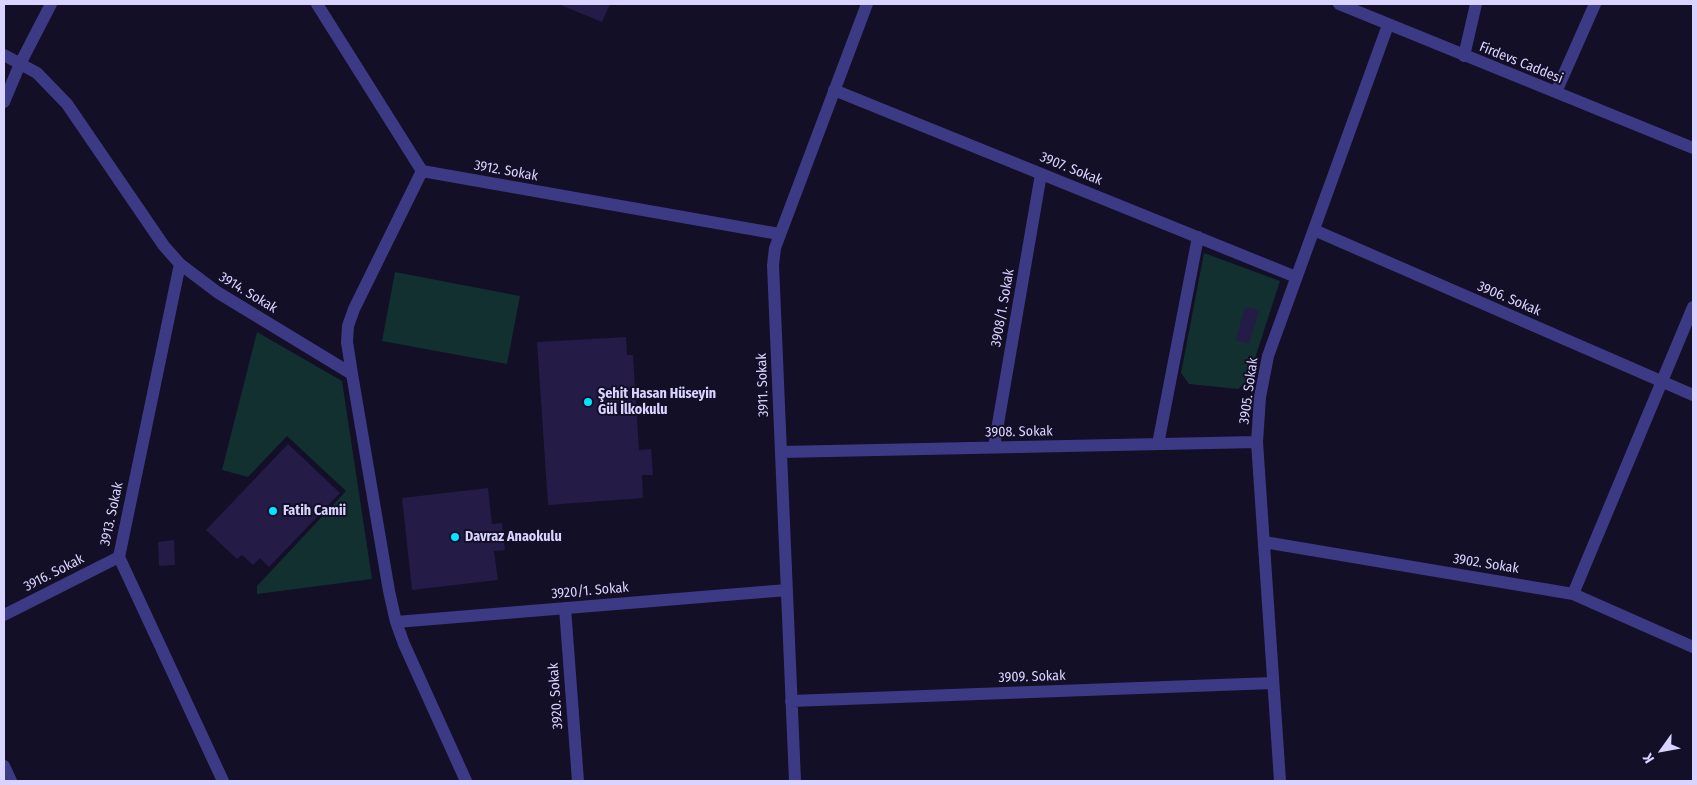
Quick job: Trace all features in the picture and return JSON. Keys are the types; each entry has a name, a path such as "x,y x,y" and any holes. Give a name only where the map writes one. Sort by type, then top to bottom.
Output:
{"street":[{"path":"4,102 20,64 51,4"},
{"path":"317,4 422,171 354,309 348,326 347,342 389,591 396,622 404,644 466,781"},
{"name":"3911. Sokak","path":"795,781 773,265 778,234 867,4"},
{"name":"Firdevs Caddesi","path":"1339,4 1353,6 1388,25 1693,148"},
{"path":"1464,56 1476,4"},
{"path":"1556,92 1595,4"},
{"name":"3905. Sokak","path":"1280,781 1258,442 1260,397 1268,356 1388,25"},
{"name":"3914. Sokak","path":"4,55 37,73 67,104 164,246 180,264 217,292 352,374"},
{"name":"3907. Sokak","path":"834,90 1296,277"},
{"name":"3912. Sokak","path":"422,171 778,234"},
{"name":"3908/1. Sokak","path":"994,448 1041,174"},
{"name":"3906. Sokak","path":"1314,230 1693,395"},
{"path":"1158,444 1198,237"},
{"name":"3913. Sokak","path":"180,264 119,557 223,781"},
{"path":"1573,594 1693,307"},
{"name":"3908. Sokak","path":"781,452 1258,442"},
{"name":"3902. Sokak","path":"1264,542 1573,594 1693,647"},
{"name":"3916. Sokak","path":"4,615 119,557"},
{"name":"3920/1. Sokak","path":"396,622 787,590"},
{"name":"3920. Sokak","path":"565,608 578,781"},
{"name":"3909. Sokak","path":"792,701 1273,683"},
{"path":"4,766 11,781"}],"green space":[{"path":"1204,253 1280,281 1248,380 1238,389 1189,384 1181,373"},
{"path":"395,272 520,296 507,364 382,341"},
{"path":"257,332 342,381 372,579 257,594 257,586 346,491 287,436 248,477 222,470"}],"building":[{"path":"558,4 610,4 602,22"},
{"path":"1245,307 1259,310 1249,344 1236,340"},
{"name":"Şehit Hasan Hüseyin Gül İlkokulu","path":"626,337 627,355 633,355 639,450 651,449 653,475 642,475 643,498 548,505 537,342"},
{"name":"Fatih Camii","path":"288,444 340,493 269,567 260,558 253,565 242,555 237,559 206,530"},
{"name":"Davraz Anaokulu","path":"488,488 492,524 502,523 505,550 494,551 498,580 412,590 402,498"},
{"path":"174,540 175,565 159,566 158,542"}],"place":[{"name":"Şehit Hasan Hüseyin Gül İlkokulu","path":"588,402"},
{"name":"Fatih Camii","path":"273,511"},
{"name":"Davraz Anaokulu","path":"455,537"}]}
